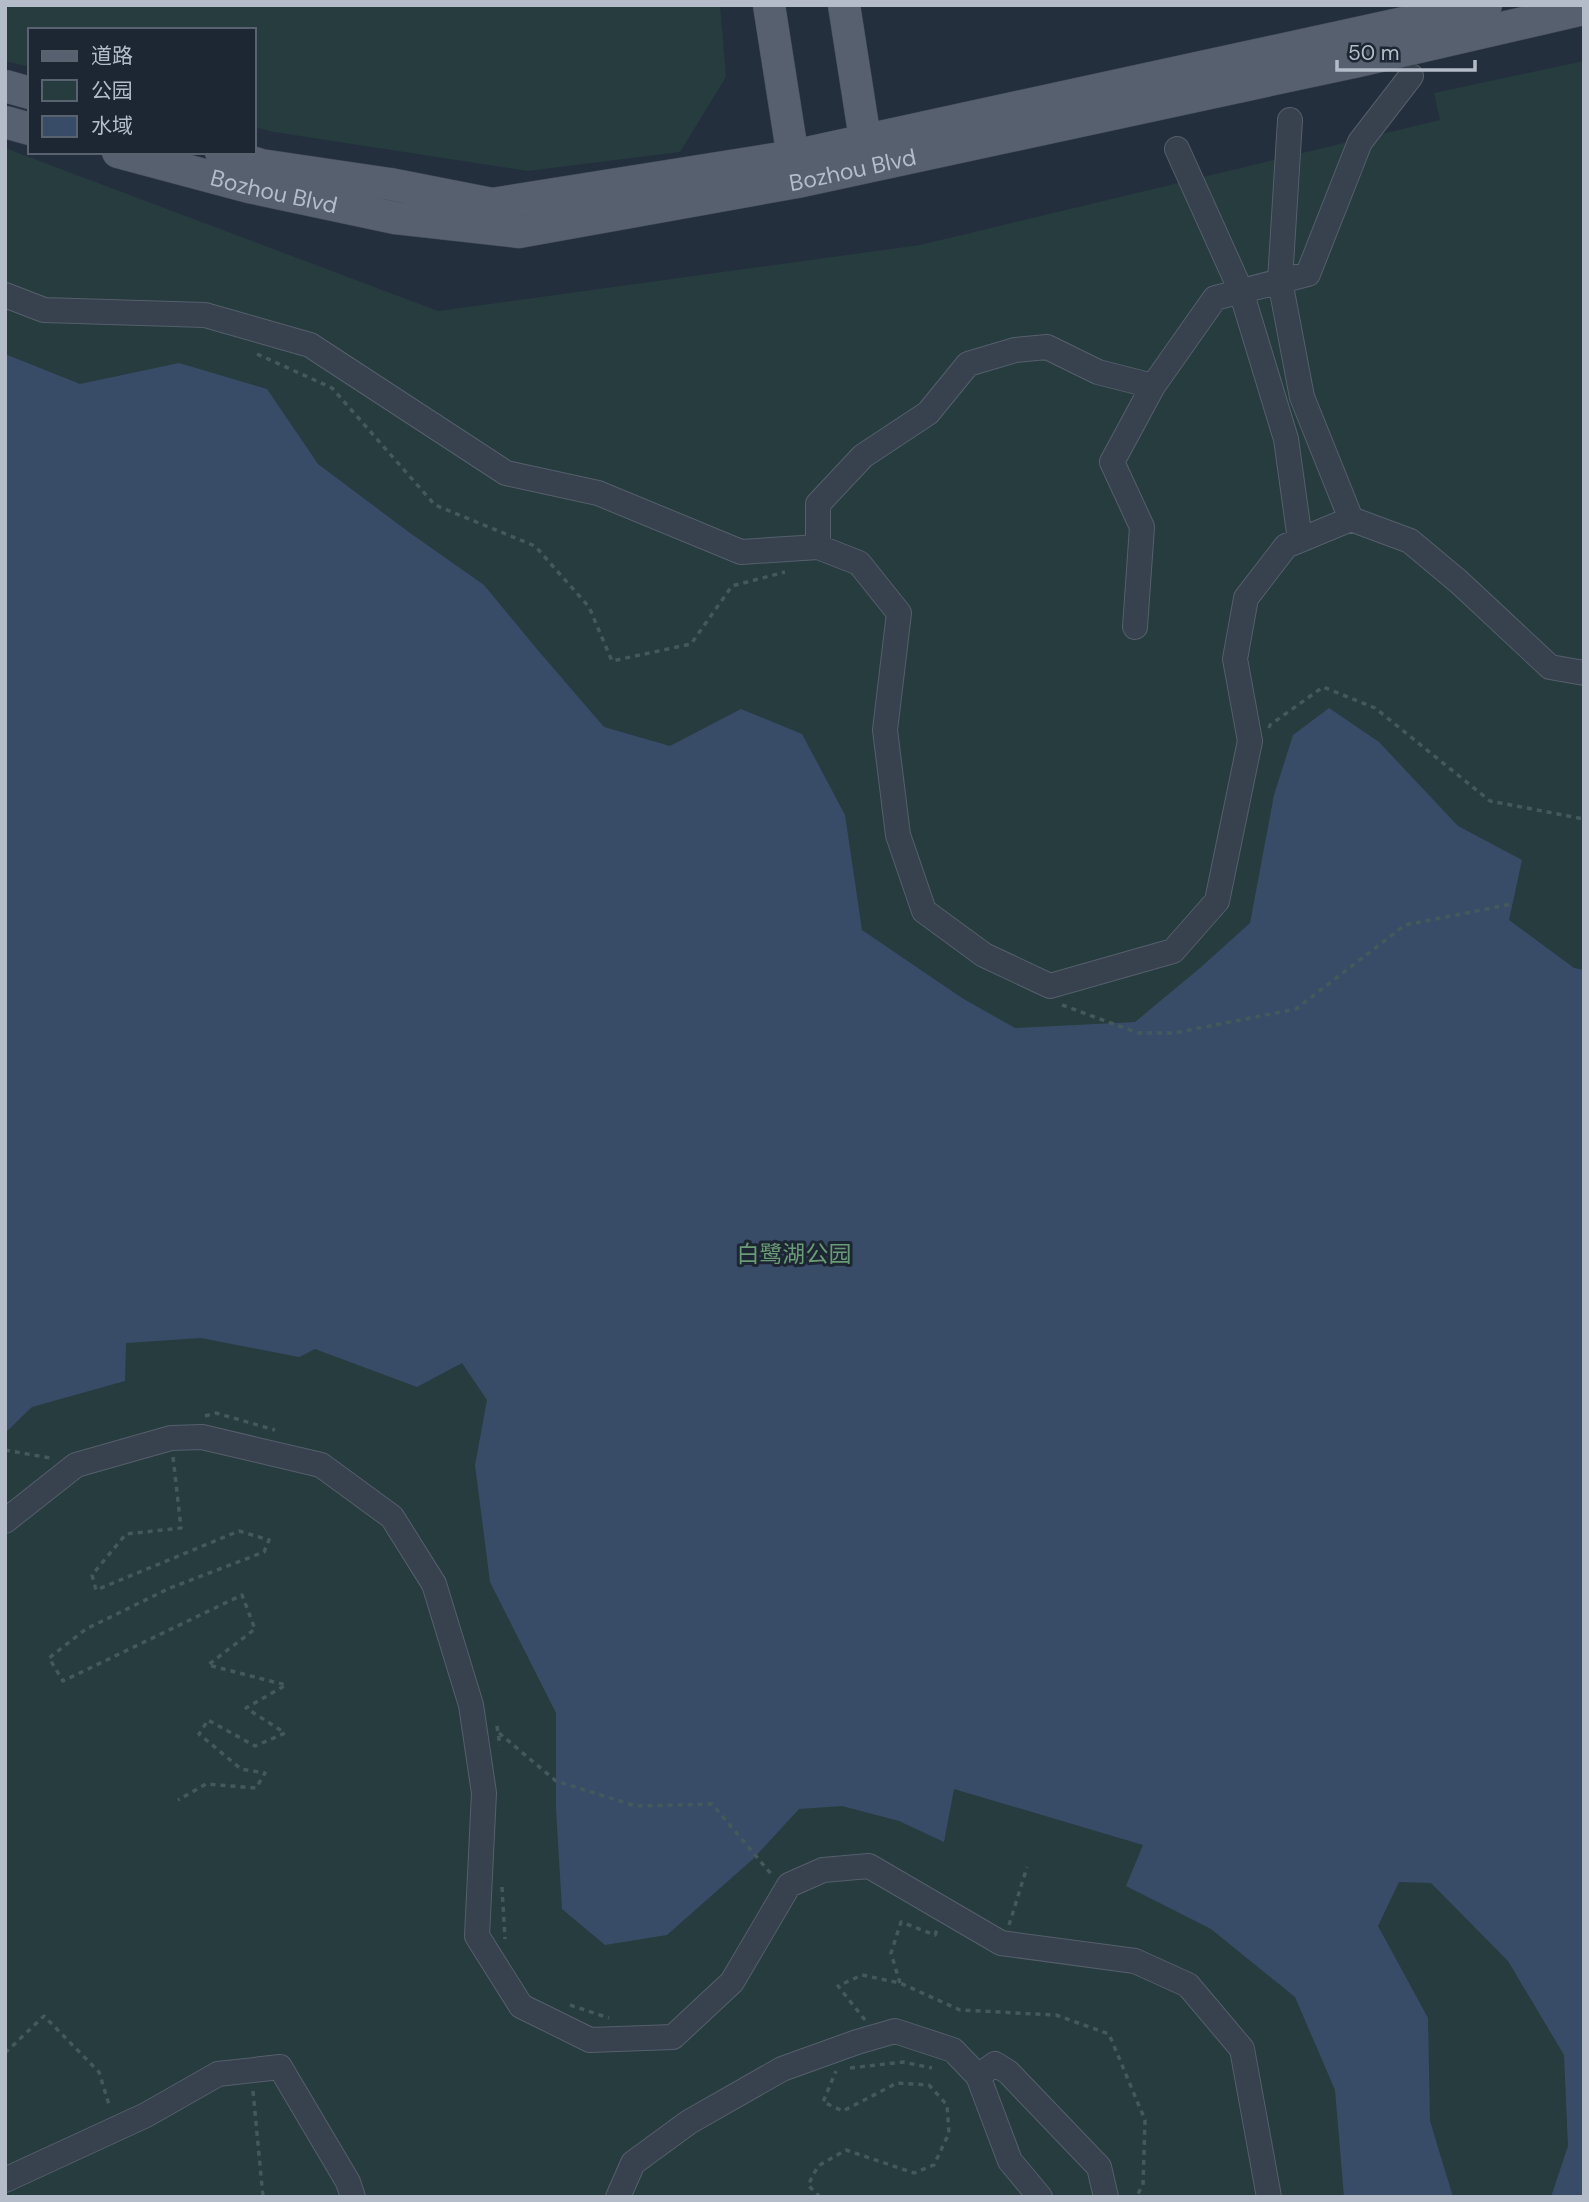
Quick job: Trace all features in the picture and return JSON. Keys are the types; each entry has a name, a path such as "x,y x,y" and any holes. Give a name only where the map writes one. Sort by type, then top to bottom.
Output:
{"main road":[{"path":"769,5 795,169"},
{"path":"844,5 868,152"},
{"name":"Bozhou Blvd","path":"125,154 249,187 394,218 519,232 1486,5"},
{"name":"Bozhou Blvd","path":"868,152 1358,61 1584,9"},
{"path":"5,86 28,92"},
{"path":"5,122 28,128"},
{"name":"Bozhou Blvd","path":"226,154 261,165 390,184 492,204 795,169"}],"lane":[{"path":"1135,627 1142,527 1112,462 1153,386 1215,298 1308,274 1360,142 1411,76"},
{"path":"1290,120 1280,281 1302,397 1352,519"},
{"path":"1177,149 1241,291 1286,439 1300,540"},
{"path":"5,295 44,310 205,316 310,345 506,473 598,493 741,552 818,547 859,563 899,613 885,730 898,835 924,911 984,955 1050,986 1172,951 1217,901 1250,741 1235,659 1246,598 1286,546 1352,519 1410,541 1459,582 1550,667 1584,673"},
{"path":"818,547 818,504 863,456 928,412 968,364 1015,350 1047,347 1098,372 1153,386"},
{"path":"5,1521 76,1465 172,1438 202,1437 321,1465 393,1517 434,1584 471,1705 484,1793 477,1936 521,2007 590,2040 673,2038 732,1982 789,1885 823,1870 869,1866 946,1912 1006,1933 1135,1961 1188,1986 1242,2049 1269,2197"},
{"path":"618,2197 633,2163 689,2122 782,2069 895,2031 953,2050 978,2076 1010,2161 1040,2197"},
{"path":"978,2076 995,2064 1008,2072 1099,2167 1106,2197"},
{"path":"5,2180 146,2115 218,2074 280,2067 348,2182 354,2197"}],"path":[{"path":"247,349 332,388 435,505 536,546 589,607 612,661 691,644 732,586 793,570"},
{"path":"1267,738 1270,724 1324,687 1375,708 1490,801 1584,819"},
{"path":"1052,1002 1138,1033 1174,1033 1296,1009 1405,925 1512,904"},
{"path":"203,1416 216,1413 283,1433"},
{"path":"172,1438 181,1528 126,1534 92,1575 96,1590 239,1531 269,1540 264,1552 170,1588 86,1629 49,1658 63,1681 242,1595 255,1629 208,1665 286,1685 246,1708 285,1733 255,1746 208,1720 199,1734 241,1769 265,1773 256,1788 206,1784 178,1800"},
{"path":"5,1450 52,1458 43,1465"},
{"path":"496,1720 501,1757"},
{"path":"499,1733 556,1781 636,1806 712,1804 774,1878"},
{"path":"1006,1933 1027,1867"},
{"path":"502,1886 505,1941"},
{"path":"900,1983 891,1953 901,1922 935,1935 946,1912"},
{"path":"999,1918 1006,1933"},
{"path":"878,2036 838,1986 862,1975 900,1983 960,2010 1056,2015 1110,2034 1145,2120 1143,2185 1136,2197"},
{"path":"559,2001 612,2019"},
{"path":"5,2053 44,2016 99,2072 116,2128"},
{"path":"850,2068 903,2062 940,2069 960,2057"},
{"path":"251,2070 263,2197"},
{"path":"820,2197 808,2185 818,2166 846,2150 914,2173 934,2165 949,2133 947,2105 929,2085 897,2083 843,2111 823,2102 837,2070"}],"green space":[{"path":"5,5 720,5 726,77 680,152 528,171 256,128 256,28 28,28 28,67 5,61"},
{"name":"白鹭湖公园","path":"1584,61 1584,2197 5,2197 5,148 438,311 920,245 1440,120 1434,93"}],"water":[{"path":"5,354 80,384 179,363 267,389 318,464 484,585 604,727 670,746 741,709 802,734 845,815 862,930 962,998 1015,1028 1135,1022 1250,923 1274,795 1293,735 1329,708 1379,742 1458,826 1522,860 1509,920 1574,968 1584,970 1584,2197 1551,2197 1568,2146 1564,2055 1508,1961 1431,1883 1399,1882 1378,1926 1428,2018 1430,2121 1453,2197 1344,2197 1335,2090 1295,1997 1211,1929 1126,1886 1143,1845 954,1789 944,1842 899,1821 842,1806 799,1809 753,1859 667,1935 605,1945 562,1909 556,1809 556,1713 490,1582 475,1465 487,1400 462,1363 417,1387 315,1349 299,1357 201,1338 126,1343 125,1381 32,1407 5,1433"}]}
